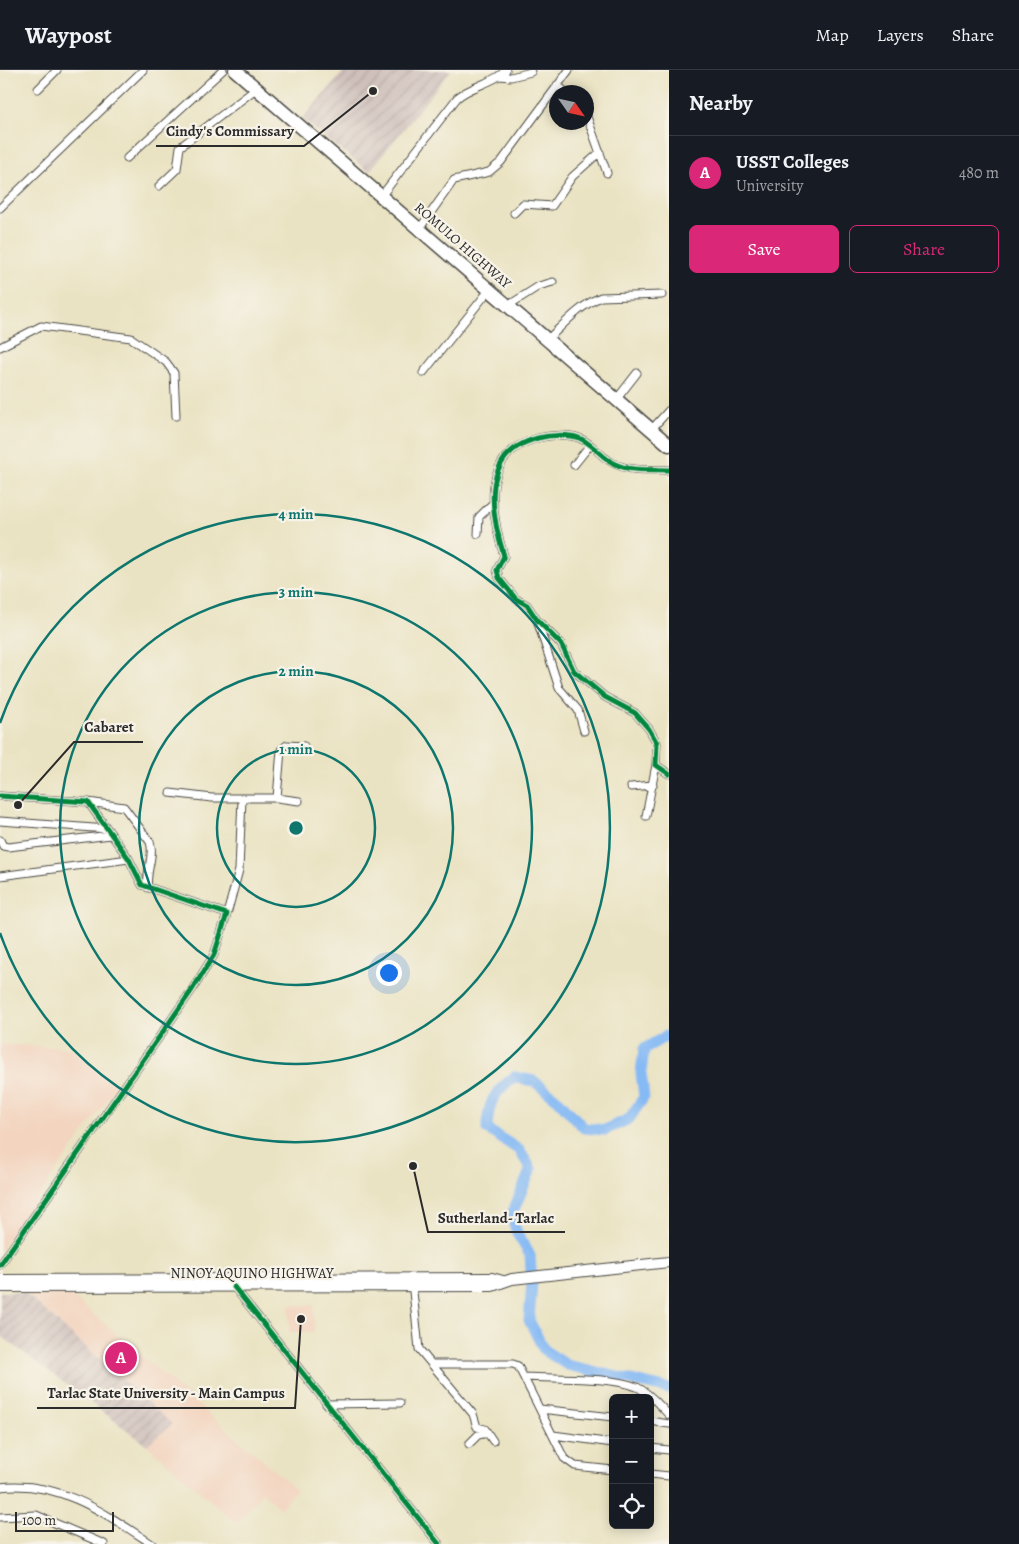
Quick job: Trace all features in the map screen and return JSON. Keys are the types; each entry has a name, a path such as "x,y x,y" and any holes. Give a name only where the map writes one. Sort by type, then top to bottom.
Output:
{"highway":[{"name":"ROMULO HIGHWAY","path":"235,70 490,288 669,445"}],"main road":[{"name":"NINOY AQUINO HIGHWAY","path":"0,1280 412,1283 492,1278 508,1280 669,1262"},
{"name":"NINOY AQUINO HIGHWAY","path":"0,1287 220,1283 234,1287 265,1283"}],"street":[{"path":"38,89 57,70"},
{"path":"127,158 223,70"},
{"path":"382,196 457,98 469,88 500,76 506,70"},
{"path":"557,85 569,70"},
{"path":"0,208 141,71"},
{"path":"500,76 510,77 532,72"},
{"path":"159,186 178,169 180,147 257,88"},
{"path":"420,228 454,180 489,172 501,162 549,96"},
{"path":"592,130 607,173"},
{"path":"514,213 523,204 552,206 572,176 600,152"},
{"path":"509,305 539,286 553,282"},
{"path":"423,373 490,288"},
{"path":"548,340 581,308 594,300 662,295"},
{"path":"0,347 41,326 131,338 166,362 174,373 176,416"},
{"path":"616,400 637,373"},
{"path":"650,430 669,410"},
{"path":"646,816 653,785 657,743 649,728 635,713 605,697 574,671 561,644 537,620 527,605 516,600 499,578 497,570 504,556 498,536 493,503 493,482 510,452 525,442 550,435 579,438 618,467 632,470 669,470"},
{"path":"574,465 590,445"},
{"path":"478,534 479,517 493,503"},
{"path":"537,620 559,688 578,710 585,726 584,731"},
{"path":"277,798 281,750 287,745 304,746"},
{"path":"656,765 669,774"},
{"path":"631,787 653,785"},
{"path":"170,793 242,799 277,798 299,801"},
{"path":"0,796 120,805 126,808 151,844 147,870 148,888"},
{"path":"0,1265 192,990 214,955 238,870 242,799"},
{"path":"88,802 129,859 140,883 148,888 227,914"},
{"path":"0,821 109,832"},
{"path":"0,840 3,846 8,847 109,832"},
{"path":"0,876 129,859"},
{"path":"134,868 147,870"},
{"path":"412,1283 419,1349 473,1414 476,1427 485,1429 493,1441"},
{"path":"234,1287 439,1544"},
{"path":"432,1364 513,1364 522,1370 552,1434 569,1464 609,1469"},
{"path":"525,1377 599,1381 637,1387 651,1397 669,1415"},
{"path":"326,1404 400,1403"},
{"path":"540,1409 609,1417"},
{"path":"654,1422 669,1424"},
{"path":"469,1444 478,1435 488,1433"},
{"path":"552,1434 609,1442"},
{"path":"654,1448 669,1450"},
{"path":"654,1474 669,1476"},
{"path":"0,1487 42,1488 66,1494 112,1516 152,1544"},
{"path":"0,1517 36,1515 104,1544"}],"shaded area":[{"path":"345,70 451,70 369,172 302,119"},
{"path":"0,1044 70,1048 119,1083 0,1250"},
{"path":"66,1291 296,1489 280,1509 262,1492 237,1524 147,1445 171,1424 24,1292"},
{"path":"0,1292 24,1292 172,1424 147,1445 0,1335"},
{"path":"289,1305 314,1305 314,1332 289,1332"}],"waterway":[{"path":"669,1037 666,1036 644,1049 641,1073 644,1097 629,1119 605,1130 584,1128 559,1101 534,1081 514,1077 501,1088 493,1099 490,1105 487,1129 519,1150 531,1169 511,1216 518,1235 530,1255 532,1283 529,1320 544,1350 567,1365 669,1389"}],"cycle path":[{"path":"669,470 636,469 621,466 607,459 587,442 579,438 564,435 543,437 519,446 506,456 498,470 494,486 493,503 495,521 504,556 497,570 499,578 516,599 527,605 537,620 561,644 574,671 605,697 635,713 649,729 657,743 656,765 669,774"},
{"path":"0,796 88,802 129,859 142,885 227,914 214,955 192,990 0,1265"},
{"path":"234,1287 439,1544"}],"place":[{"name":"Cindy's Commissary","path":"373,91"},
{"name":"Cabaret","path":"18,805"},
{"name":"Sutherland- Tarlac","path":"413,1166"},
{"name":"Tarlac State University - Main Campus","path":"301,1319"},
{"name":"USST Colleges","path":"121,1358"}]}
